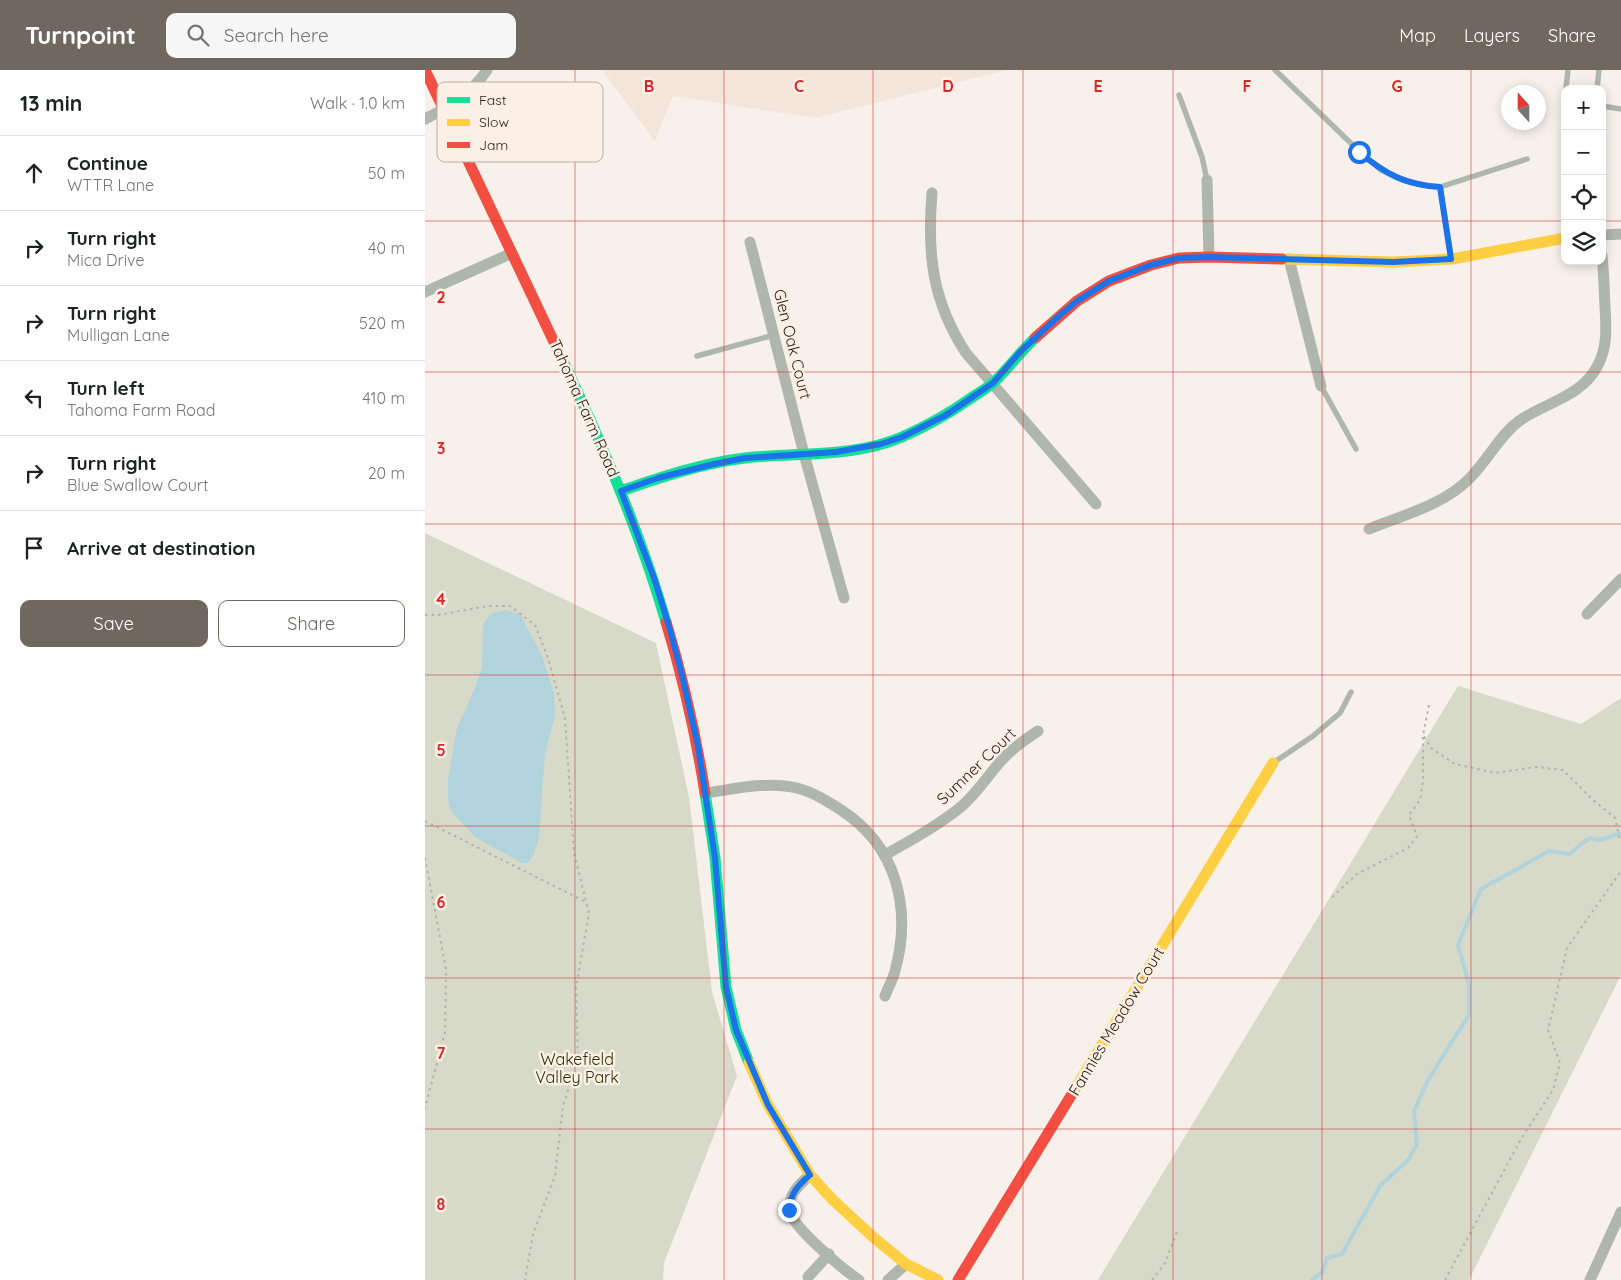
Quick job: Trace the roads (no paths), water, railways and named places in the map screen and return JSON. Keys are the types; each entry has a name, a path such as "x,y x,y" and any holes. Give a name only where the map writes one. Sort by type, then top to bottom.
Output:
{"street":[{"name":"Tahoma Farm Road","path":"425,70 437,95"},
{"path":"476,82 487,70"},
{"path":"425,119 437,113"},
{"name":"Tahoma Farm Road","path":"469,162 570,371 597,432 654,578 669,626 698,746 715,858 726,987 736,1030 768,1105 810,1175 833,1200 905,1264 938,1280"},
{"path":"1207,180 1209,257"},
{"path":"932,192 929,220 933,271 945,316 955,335 966,353 1097,504"},
{"path":"1606,235 1621,234"},
{"path":"621,491 658,478 745,458 858,449 902,437 946,415 993,383 1020,352 1077,301 1109,281 1151,265 1179,258 1209,257 1393,262 1451,259 1561,239"},
{"name":"Glen Oak Court","path":"751,242 804,454 844,598"},
{"path":"425,292 512,253"},
{"path":"1289,259 1321,386"},
{"path":"1369,529 1425,506 1459,489 1515,425 1544,406 1564,398 1580,388 1591,376 1598,366 1606,344 1607,329 1603,265"},
{"path":"1587,614 1621,579"},
{"name":"Sumner Court","path":"885,855 925,832 963,805 982,786 1011,750 1038,731"},
{"name":"Fannies Meadow Court","path":"958,1280 1273,763"},
{"path":"705,793 763,786 796,788 812,793 834,805 858,822 874,839 885,855 898,887 902,919 902,935 895,973 885,996"},
{"path":"810,1175 794,1191 789,1210 798,1226 859,1280"},
{"path":"1590,1280 1621,1212"},
{"path":"808,1277 829,1254"},
{"path":"887,1280 905,1264"}],"lane":[{"path":"1275,70 1359,152 1381,170 1402,180 1440,187 1527,159"},
{"path":"1566,85 1568,70"},
{"path":"1597,85 1599,70"},
{"path":"1179,95 1202,157 1207,180"},
{"path":"1606,106 1621,108"},
{"path":"1440,187 1451,259"},
{"path":"697,356 774,335"},
{"path":"1321,386 1355,449"},
{"path":"1273,763 1313,736 1340,713 1351,692"}],"water":[{"path":"506,610 520,614 542,656 554,693 555,716 545,754 539,838 534,854 528,863 522,863 475,837 450,810 448,799 448,778 457,728 482,668 483,625 493,613"}],"waterway":[{"path":"1312,1280 1322,1272 1327,1258 1342,1254 1380,1186 1409,1159 1417,1144 1414,1111 1428,1080 1469,1015 1469,985 1458,945 1481,889 1549,851 1570,854 1590,838 1600,840 1621,833"}],"park label":[{"name":"Wakefield Valley Park","path":"577,1068"}]}
